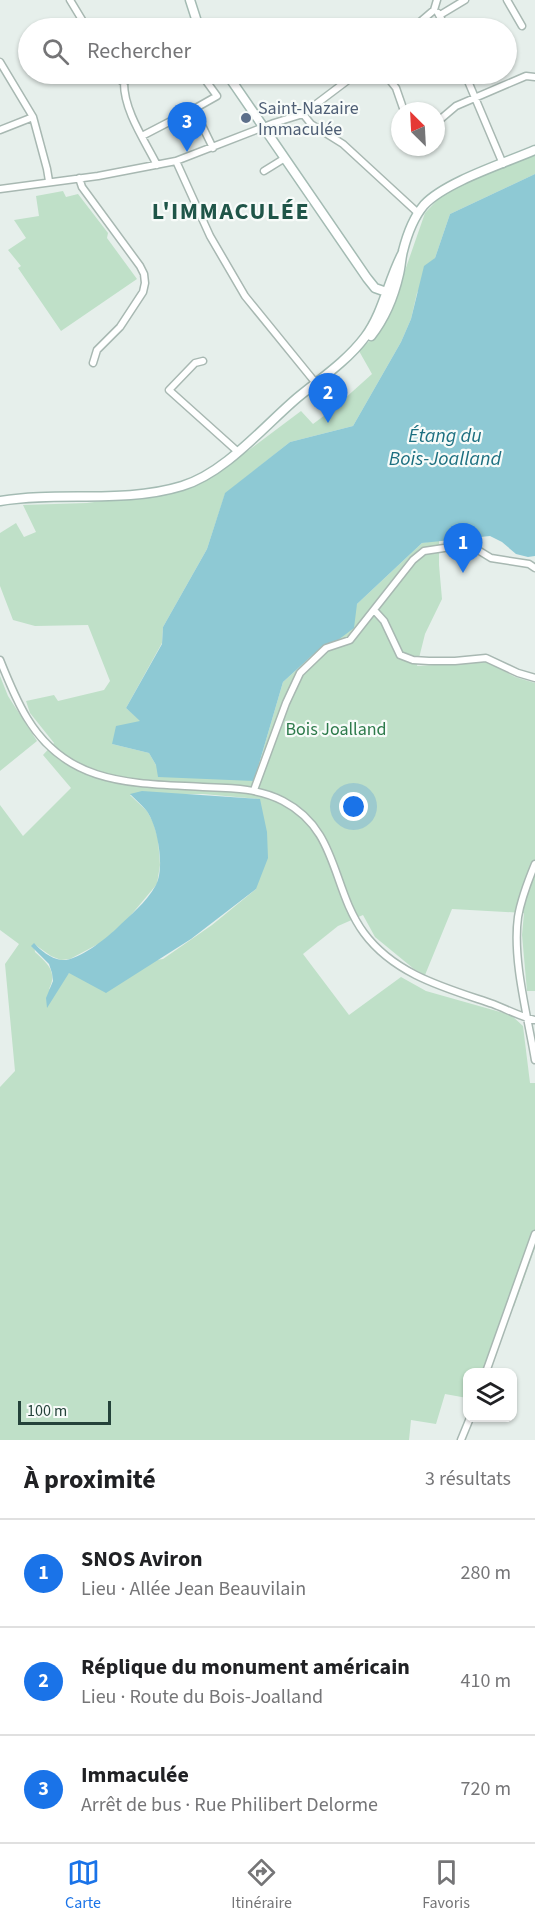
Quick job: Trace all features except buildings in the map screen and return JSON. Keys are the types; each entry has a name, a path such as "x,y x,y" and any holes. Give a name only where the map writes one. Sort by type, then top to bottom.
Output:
{"street":[{"path":"70,0 81,18"},
{"path":"189,0 195,18"},
{"path":"424,18 434,10 436,0"},
{"path":"441,15 465,0"},
{"path":"507,0 522,26"},
{"path":"434,10 442,18"},
{"path":"1,65 33,117 49,181"},
{"path":"517,80 526,76 535,77"},
{"path":"123,84 133,118 157,165"},
{"path":"142,136 217,96 208,84"},
{"path":"234,84 373,284 384,309"},
{"path":"0,189 176,161 303,114 343,84"},
{"path":"393,84 401,102"},
{"path":"469,84 503,164"},
{"path":"445,115 456,106 507,84"},
{"path":"194,109 213,148"},
{"path":"303,114 311,124 343,144 418,213"},
{"path":"0,130 33,117"},
{"path":"260,432 302,400 365,338 384,309 418,213 425,204 442,191 535,150"},
{"path":"264,171 285,158"},
{"path":"176,161 213,243 245,296 318,385"},
{"path":"79,178 82,187 140,266 146,283 143,292 120,327 97,350 93,363"},
{"path":"373,284 390,291"},
{"path":"203,361 195,363 169,390 237,451"},
{"path":"0,501 31,496 140,494 181,486 203,477 318,385"},
{"path":"254,790 286,703 300,673 326,648 350,640 394,582 424,551 464,545 490,558 529,564 535,568"},
{"path":"374,610 384,621 400,655 413,660 429,661 486,658 518,674 535,678"},
{"path":"0,660 27,718 40,736 69,762 96,775 118,780 254,790 282,801 301,812 322,836 353,914 364,933 389,957 423,980 535,1020"},
{"path":"535,864 523,896 518,918 517,947 535,1060"},
{"path":"487,1368 535,1234"},
{"path":"461,1440 468,1422"}],"green space":[{"name":"Bois Joalland","path":"535,153 535,174 450,214 435,258 417,293 411,319 401,342 353,426 290,442 225,494 207,549 163,627 162,643 126,708 141,721 112,744 149,753 156,765 254,781 283,682 317,651 338,640 357,604 422,543 439,540 442,599 425,634 417,666 487,662 515,677 535,683 535,991 527,991 522,935 524,913 452,909 425,975 414,969 375,937 363,915 338,926 303,954 349,1015 401,977 426,991 511,1015 523,1026 530,1083 535,1083 535,1248 514,1307 506,1307 483,1368 463,1368 463,1397 445,1394 436,1424 411,1420 409,1440 0,1440 0,1087 15,1071 5,964 19,944 0,930 0,805 23,836 71,788 43,755 54,743 30,713 26,701 54,695 58,701 104,690 110,681 88,625 35,626 13,620 0,586 0,533 16,523 24,537 36,532 23,505 87,503 176,491 249,450 301,411 313,424 333,409 372,374 359,351 379,332 393,305 425,213 442,195","holes":["203,794 260,799 256,889 212,925 163,959 69,973 49,989 52,973 35,952 34,944 51,956 61,960 70,959 102,942 126,921 157,884 160,865 158,839 153,822 147,811 130,795"]},
{"path":"63,191 66,197 78,194 108,233 107,238 137,279 61,331 18,268 21,266 8,250 26,238 14,220 39,216 36,196"},
{"path":"0,676 8,696 37,741 0,771"}],"water":[{"name":"Étang du Bois-Joalland","path":"535,174 535,556 516,554 502,542 490,536 422,543 357,604 354,628 317,651 283,682 254,781 158,777 156,765 149,753 112,744 116,726 140,721 126,708 162,644 163,627 207,549 225,493 290,442 353,426 401,342 411,319 424,266 435,258 450,214"},
{"path":"142,791 260,799 267,832 268,858 256,889 191,939 106,993 69,973 47,1008 46,998 53,981 52,973 49,964 31,946 34,943 46,954 61,960 68,960 83,954 116,929 143,903 156,885 160,868 157,836 146,810 130,794"}],"place":[{"name":"Saint-Nazaire Immaculée","path":"246,118"},
{"name":"Immaculée","path":"187,152"},
{"name":"Réplique du monument américain","path":"328,423"},
{"name":"SNOS Aviron","path":"463,573"}],"district":[{"name":"L'IMMACULÉE","path":"231,211"}]}
